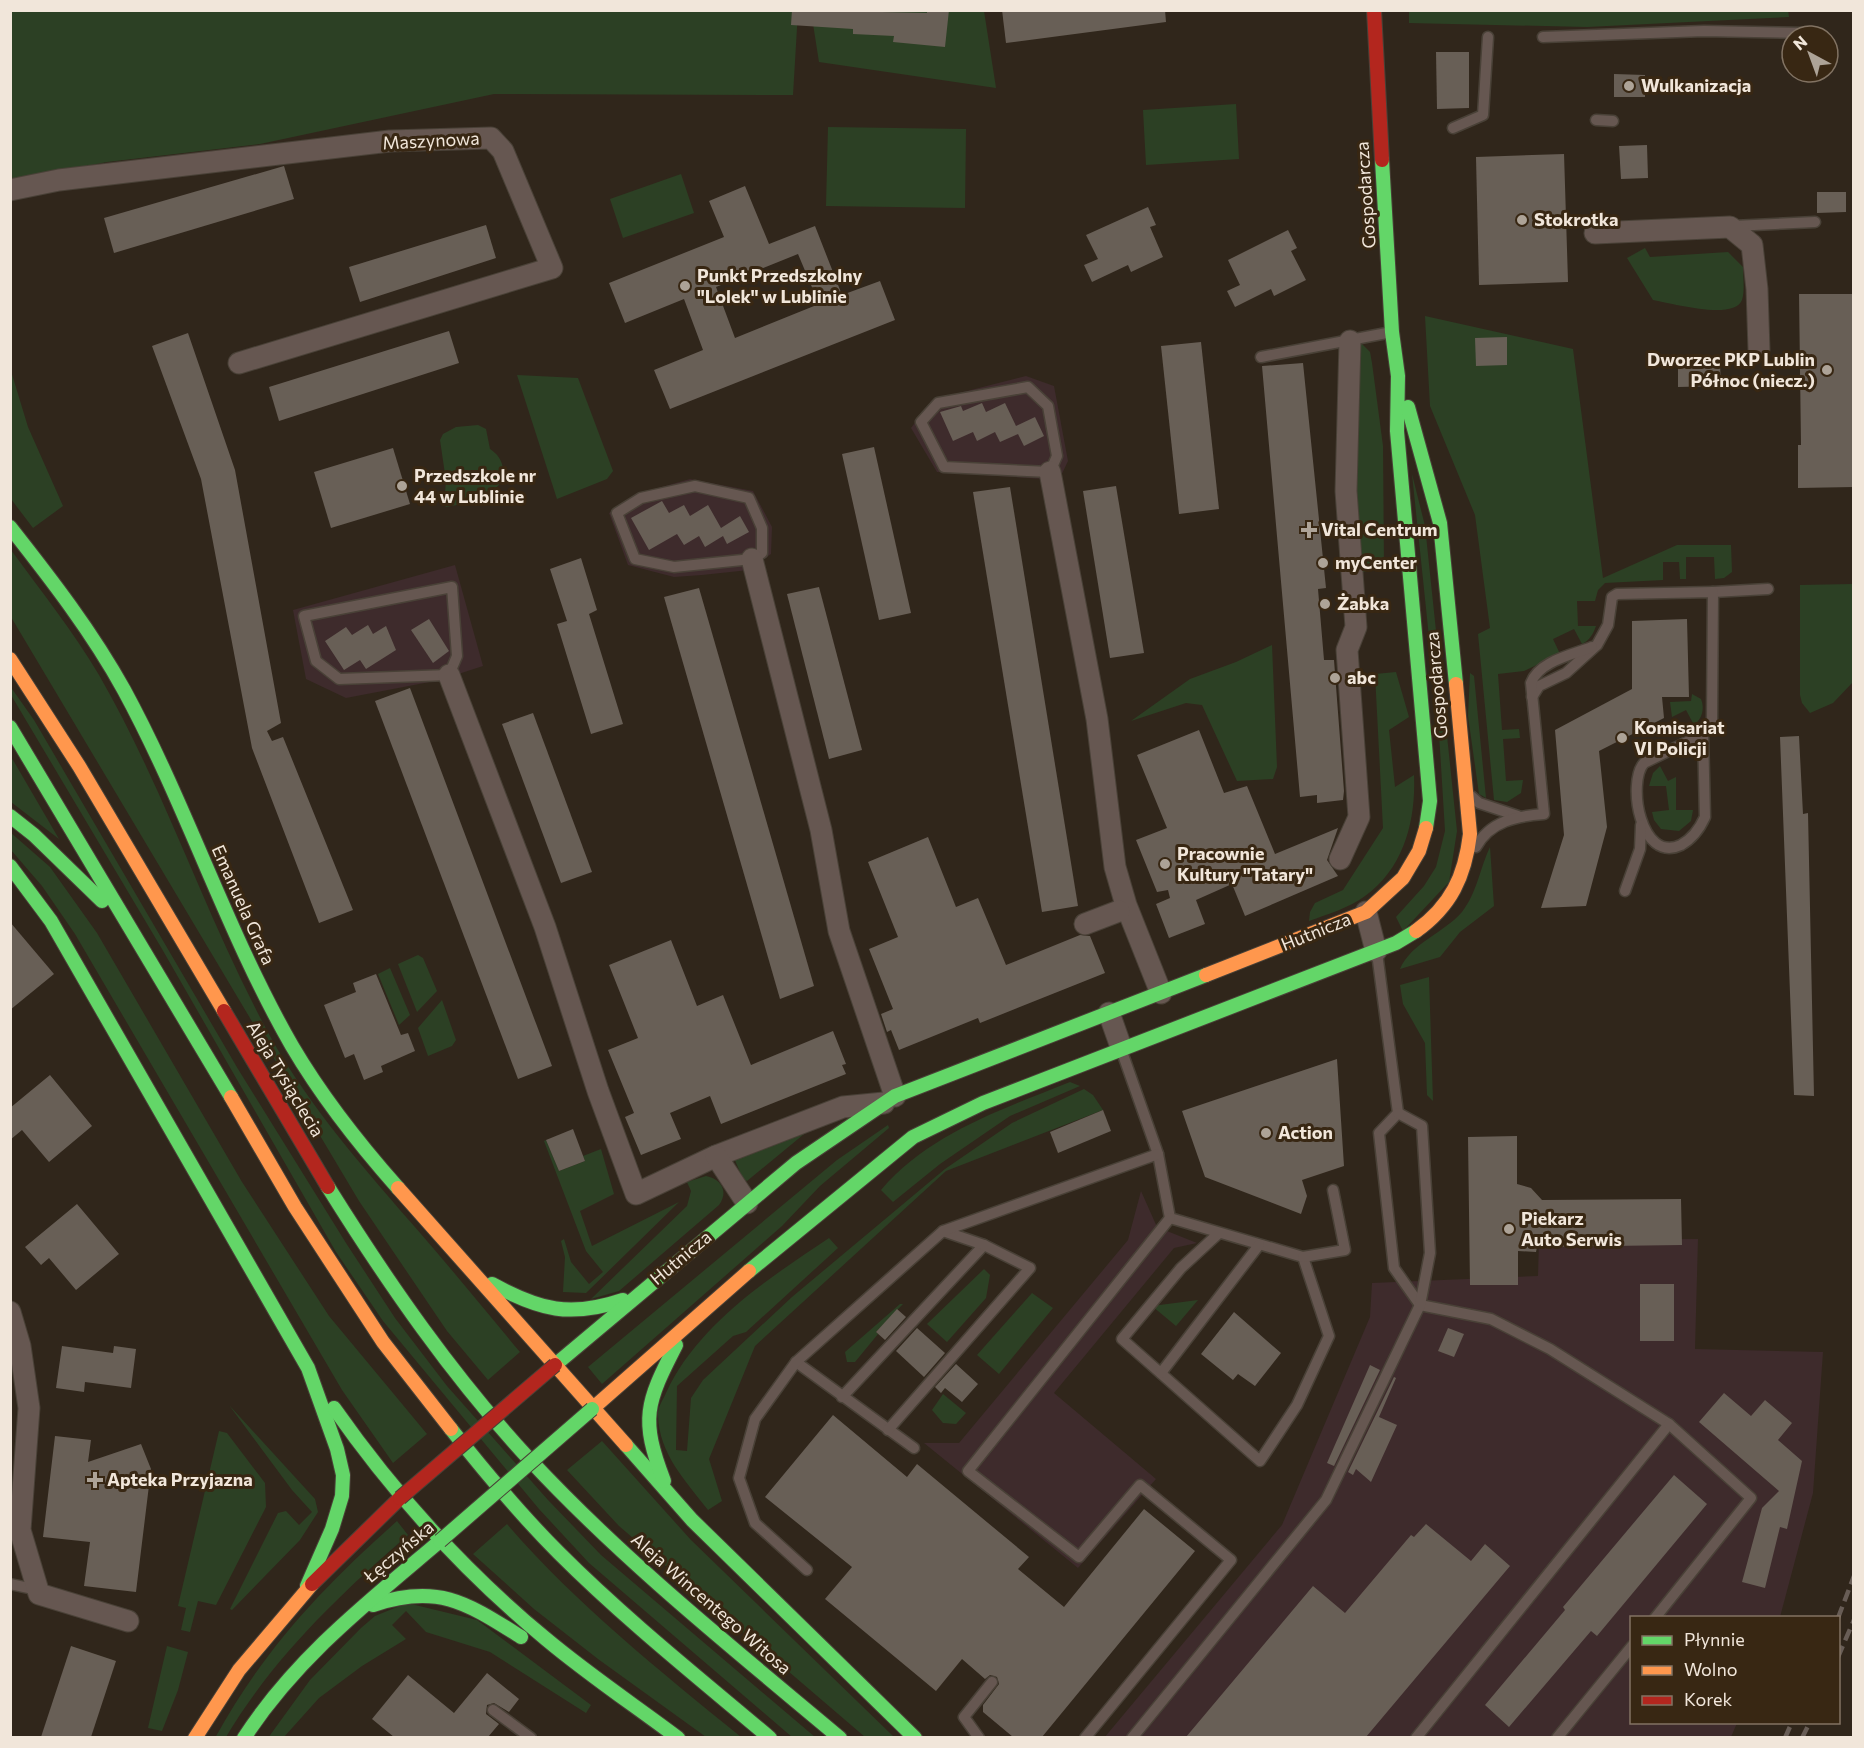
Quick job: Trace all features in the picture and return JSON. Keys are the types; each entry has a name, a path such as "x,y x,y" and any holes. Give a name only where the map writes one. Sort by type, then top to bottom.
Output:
{"street":[{"name":"Gospodarcza","path":"1374,10 1392,332 1398,376 1440,523 1470,834 1469,860 1453,896 1416,933 1376,951"},
{"name":"Maszynowa","path":"10,190 59,180 390,141 491,138 502,151 552,268 239,363"},
{"path":"1594,233 1730,227 1752,245 1757,289 1759,350"},
{"path":"1341,859 1359,818 1347,650 1356,627 1346,491 1350,341"},
{"name":"Gospodarcza","path":"1366,912 1401,883 1414,863 1423,842 1430,801 1397,431 1398,376"},
{"path":"1050,472 1097,719 1115,867 1126,905 1161,993"},
{"name":"Emanuela Grafa","path":"10,527 72,609 124,691 261,987 307,1071 373,1158 555,1365"},
{"path":"449,675 545,927 598,1091 636,1194 716,1156 843,1107 890,1100 839,931 821,830 752,559"},
{"name":"Aleja Tysiąclecia","path":"10,659 79,766 366,1248 400,1300 451,1365 562,1493"},
{"path":"10,727 338,1278 383,1342 483,1468 535,1527 591,1584 643,1631 770,1737"},
{"path":"10,816 41,841 132,932"},
{"path":"10,866 51,921 308,1368 365,1454 400,1498 505,1606 584,1670 678,1737"},
{"path":"1085,924 1119,911"},
{"name":"Hutnicza","path":"307,1586 400,1498 636,1295 796,1163 890,1100 1366,912 1376,951 1120,1047 957,1113 913,1137 792,1234 592,1409"},
{"path":"1108,1013 1120,1047"},
{"path":"716,1156 747,1203"},
{"path":"477,1275 515,1297 546,1310 561,1312 602,1309 636,1295"},
{"path":"10,1312 20,1346 29,1408 20,1530 39,1594 128,1621"},
{"path":"672,1500 650,1445 646,1412 651,1394 682,1332"},
{"path":"555,1365 672,1500 915,1737"},
{"path":"195,1737 257,1644 307,1586 332,1529 342,1496 343,1475 337,1449 308,1368"},
{"name":"Łęczyńska","path":"244,1737 274,1696 306,1659 357,1612 592,1409"},
{"name":"Aleja Wincentego Witosa","path":"562,1493 669,1594 840,1737"},
{"path":"357,1612 413,1593 434,1593 472,1607 542,1651 584,1670"}],"lane":[{"path":"1543,37 1704,31 1780,32"},
{"path":"1453,128 1483,115 1488,37"},
{"path":"1596,120 1613,120"},
{"path":"1730,227 1815,222"},
{"path":"1261,357 1392,332"},
{"path":"1028,387 1048,406 1057,456 1050,472 944,466 921,422 938,403 1028,387"},
{"path":"695,486 749,498 762,528 762,553 752,559 674,567 635,559 618,513 640,498 695,486"},
{"path":"452,587 457,656 449,675 339,679 316,661 304,616 452,587"},
{"path":"1532,697 1539,686 1566,673 1597,645 1608,625 1612,597 1617,594 1768,589"},
{"path":"1625,891 1640,849 1642,822 1637,780 1639,769 1644,764 1703,732 1712,721 1713,591"},
{"path":"1466,792 1491,807 1518,816 1544,814 1531,683 1537,673 1548,665 1597,645"},
{"path":"1642,822 1652,842 1668,849 1684,843 1700,827 1705,808 1703,732"},
{"path":"1469,860 1487,832 1518,816"},
{"path":"1376,951 1398,1113"},
{"path":"1085,1737 1231,1560 1140,1485 1079,1557 968,1471 1170,1218 1158,1154 1120,1047"},
{"path":"1132,1737 1326,1500 1420,1305 1430,1253 1422,1126 1398,1113"},
{"path":"1398,1113 1379,1132 1394,1268 1420,1305 1491,1319 1550,1349 1669,1424 1751,1498 1656,1616"},
{"path":"807,1570 755,1522 739,1478 755,1419 796,1362 943,1231 1158,1154"},
{"path":"1170,1218 1303,1257 1345,1250 1333,1190"},
{"path":"888,1430 1030,1268 984,1245 943,1231"},
{"path":"1219,1233 1181,1268 1122,1339 1260,1461 1297,1406 1329,1336 1303,1257"},
{"path":"842,1397 984,1245"},
{"path":"1161,1373 1259,1245"},
{"path":"796,1362 914,1448"},
{"path":"1416,1737 1669,1424"},
{"path":"10,1584 38,1590"},
{"path":"1557,1737 1630,1648"},
{"path":"980,1737 964,1717 992,1682"},
{"path":"493,1710 531,1737"}],"shaded area":[{"path":"1026,376 1054,386 1068,461 1059,480 937,472 911,428 932,400"},
{"path":"690,479 753,491 772,527 771,554 749,570 702,575 674,577 628,565 609,513 644,492"},
{"path":"455,565 483,666 440,680 346,698 306,679 293,610"},
{"path":"1141,1191 1157,1227 1197,1243 1174,1248 1054,1393 1156,1479 1078,1568 924,1443 959,1443 1128,1240"},
{"path":"1698,1239 1695,1349 1823,1352 1813,1493 1780,1616 1630,1616 1630,1724 1737,1724 1731,1737 1104,1738 1282,1525 1370,1317 1372,1283 1538,1276 1539,1240"}],"green space":[{"path":"1788,10 1789,17 1587,27 1409,23 1409,11"},
{"path":"11,11 798,11 793,95 494,94 260,144 107,162 11,180"},
{"path":"811,11 984,11 996,88 819,62"},
{"path":"1236,104 1239,159 1146,165 1143,110"},
{"path":"828,127 966,129 965,208 826,206"},
{"path":"681,174 694,213 623,238 610,199"},
{"path":"1645,248 1650,257 1728,252 1743,267 1742,300 1737,306 1715,310 1653,300 1627,258"},
{"path":"1425,316 1573,349 1603,578 1677,545 1731,545 1732,572 1724,578 1715,579 1714,557 1686,557 1686,579 1680,579 1679,562 1663,562 1663,580 1605,583 1598,590 1595,601 1577,601 1578,626 1596,626 1587,641 1582,644 1574,629 1553,639 1560,654 1524,671 1498,674 1502,730 1519,729 1520,738 1503,739 1506,781 1523,780 1521,793 1507,802 1494,800 1478,634 1490,628 1475,515 1430,406"},
{"path":"1362,344 1370,352 1383,446 1384,569 1363,572 1355,504 1357,348"},
{"path":"11,371 28,427 63,506 33,528 11,499"},
{"path":"517,375 578,378 613,471 607,479 557,499"},
{"path":"478,425 486,429 490,449 501,462 503,477 499,485 484,496 446,507 444,504 446,481 440,440 443,434 456,427"},
{"path":"1412,474 1425,526 1457,831 1449,882 1403,931 1396,917 1424,886 1436,867 1445,831 1439,733"},
{"path":"11,550 78,643 123,719 166,809 247,992 286,1063 340,1139 520,1352 488,1380 447,1331 359,1201 11,617"},
{"path":"1853,584 1853,682 1833,703 1810,713 1802,703 1800,695 1800,585"},
{"path":"1272,645 1277,767 1273,779 1237,781 1202,705 1186,703 1131,721 1190,679 1236,662"},
{"path":"1396,672 1409,717 1389,730 1395,787 1414,775 1413,809 1405,842 1389,872 1365,896 1345,907 1309,921 1310,912 1315,903 1343,890 1383,828 1375,674"},
{"path":"1470,673 1474,676 1486,798 1479,794 1468,716"},
{"path":"10,686 34,720 238,1069 346,1243 395,1318 447,1386 548,1500 601,1555 815,1737 792,1737 589,1563 539,1509 383,1321 336,1252 162,949 11,695"},
{"path":"1692,694 1701,699 1703,706 1701,717 1694,725 1686,710 1672,717 1670,702 1691,701"},
{"path":"10,757 13,760 59,839 11,802"},
{"path":"1660,766 1668,781 1676,777 1676,810 1693,810 1691,821 1679,831 1661,829 1654,820 1652,812 1669,810 1666,786 1649,786 1653,773"},
{"path":"10,832 50,867 97,933 242,1182 329,1316 427,1434 393,1463 342,1390 75,934 42,886 11,850"},
{"path":"1490,847 1494,906 1460,932 1440,957 1400,969 1412,952 1462,912 1475,889"},
{"path":"418,955 423,958 437,991 417,1012 398,964"},
{"path":"390,968 410,1015 399,1025 378,974"},
{"path":"1429,977 1433,1101 1427,1095 1425,1043 1403,1004 1400,985"},
{"path":"442,1000 456,1040 452,1046 428,1056 418,1028"},
{"path":"1070,1082 1080,1086 1010,1116 940,1164 893,1202 881,1190 900,1170 944,1138 993,1113"},
{"path":"1084,1089 1093,1095 1103,1110 946,1171 755,1346 709,1459 722,1501 708,1510 675,1466 659,1429 660,1404 679,1368 696,1346 737,1305 806,1253 829,1238 838,1248 746,1332 733,1336 677,1386 676,1450 687,1451 691,1398 703,1380 792,1297 945,1169 1012,1123"},
{"path":"815,1125 747,1181 743,1179 734,1158"},
{"path":"888,1125 889,1128 820,1186 782,1226 602,1384 588,1367 837,1160"},
{"path":"546,1140 559,1171 585,1161 583,1156 601,1149 614,1194 580,1211 592,1246 679,1202 586,1293 563,1292 565,1257 561,1241 564,1239 571,1262 589,1284 603,1272 586,1251 544,1141"},
{"path":"706,1176 716,1180 722,1186 723,1195 719,1205 619,1291 591,1299 687,1206 691,1191 687,1182"},
{"path":"984,1269 990,1275 986,1298 947,1342 927,1324"},
{"path":"1032,1293 1053,1308 999,1374 977,1355"},
{"path":"1198,1300 1176,1326 1152,1306"},
{"path":"900,1304 903,1304 876,1332 878,1334 855,1362 847,1362 845,1352"},
{"path":"943,1394 966,1413 956,1424 943,1423 932,1410"},
{"path":"229,1405 315,1499 318,1512 300,1540 232,1610 230,1609 278,1513 286,1511 299,1525 312,1512 292,1490"},
{"path":"219,1431 227,1433 265,1483 266,1507 216,1605 198,1601 190,1632 181,1630 186,1608 178,1606"},
{"path":"602,1441 691,1540 894,1737 865,1737 619,1526 567,1470"},
{"path":"397,1521 408,1535 332,1604 286,1654 244,1708 226,1737 215,1738 254,1676 296,1621"},
{"path":"507,1524 590,1609 649,1662 741,1737 706,1737 598,1659 534,1609 473,1554"},
{"path":"407,1603 477,1620 591,1705 586,1713 490,1652 426,1632 406,1611 392,1625 406,1639 362,1666 319,1698 284,1737 268,1738 310,1680 361,1628 375,1616"},
{"path":"167,1646 188,1652 178,1690 162,1731 148,1728"}],"building":[{"path":"792,10 927,13 927,10 949,10 945,47 893,42 894,36 853,34 853,29 791,25"},
{"path":"1002,10 1165,10 1166,22 1006,43"},
{"path":"1436,52 1469,52 1469,108 1437,109"},
{"name":"Wulkanizacja","path":"1614,74 1645,75 1645,97 1614,97"},
{"path":"1647,145 1648,178 1621,179 1619,146"},
{"name":"Stokrotka","path":"1564,154 1568,282 1479,285 1476,157"},
{"path":"284,166 294,199 114,253 104,218"},
{"path":"745,186 769,244 815,226 842,295 880,281 895,320 670,409 654,370 703,350 684,299 625,323 609,283 724,237 709,201","holes":["798,254 819,304 735,338 716,287"]},
{"path":"1817,192 1846,192 1846,212 1817,213"},
{"path":"1148,207 1156,225 1150,227 1163,257 1131,272 1128,265 1092,282 1084,265 1098,259 1086,235"},
{"path":"486,225 496,258 360,302 349,267"},
{"path":"1288,230 1297,248 1291,251 1306,280 1274,296 1271,289 1235,307 1227,291 1240,285 1228,260"},
{"name":"Dworzec PKP Lublin Północ (niecz.)","path":"1799,294 1854,294 1854,487 1798,488 1798,445 1801,445"},
{"path":"449,331 459,363 279,421 269,387"},
{"path":"188,333 235,470 281,723 267,731 272,741 283,737 353,910 319,923 252,748 201,479 152,346"},
{"path":"1507,337 1507,365 1476,366 1475,338"},
{"path":"1201,342 1219,509 1179,514 1161,346"},
{"path":"1303,363 1326,588 1318,589 1324,660 1334,660 1344,791 1343,800 1317,803 1317,795 1300,797 1262,366"},
{"path":"1720,364 1721,386 1678,387 1678,365"},
{"path":"982,403 986,412 1005,403 1016,426 1035,417 1044,436 1024,446 1018,434 1000,442 995,432 977,441 973,432 953,441 940,412 961,406 963,411"},
{"path":"874,447 911,613 879,620 842,454"},
{"path":"393,448 410,504 331,528 314,472"},
{"path":"1116,486 1144,653 1110,658 1083,491"},
{"path":"1010,487 1078,906 1042,912 973,492"},
{"path":"662,501 669,513 684,505 690,516 708,505 721,528 740,516 749,532 727,544 723,536 705,547 699,536 684,545 677,534 649,550 631,518"},
{"path":"581,558 597,610 589,614 623,724 591,734 557,624 567,621 550,569"},
{"path":"819,587 862,750 829,759 787,594"},
{"path":"699,588 814,986 780,999 664,597"},
{"path":"429,619 449,651 433,663 411,630"},
{"path":"1687,619 1689,697 1662,697 1664,718 1599,751 1607,827 1586,906 1541,908 1564,835 1555,730 1632,689 1632,621"},
{"path":"368,625 373,634 386,626 396,650 366,669 360,660 344,670 325,641 346,627 352,635"},
{"path":"410,688 552,1066 518,1079 375,701"},
{"path":"533,713 592,872 561,883 502,724"},
{"path":"1199,730 1224,793 1247,786 1275,854 1338,828 1327,860 1338,876 1245,916 1232,884 1196,900 1205,924 1169,938 1156,904 1170,898 1168,890 1157,892 1136,840 1167,828 1137,755"},
{"path":"1799,736 1803,814 1808,813 1814,1096 1794,1095 1780,737"},
{"path":"928,837 956,907 978,898 1006,965 1080,935 1090,936 1105,973 980,1023 978,1018 899,1050 891,1030 887,1032 881,1014 893,1009 869,949 898,937 868,862"},
{"path":"10,922 54,974 10,1010"},
{"path":"671,940 697,1006 723,995 751,1065 833,1031 846,1064 842,1065 846,1074 721,1124 710,1096 670,1113 681,1139 641,1155 625,1117 634,1113 608,1050 638,1038 609,965"},
{"path":"376,974 401,1035 408,1033 415,1051 381,1066 383,1072 364,1080 354,1054 345,1058 324,1005 356,992 353,983"},
{"name":"Action","path":"1337,1059 1344,1166 1302,1180 1307,1196 1301,1214 1205,1177 1182,1111"},
{"path":"50,1075 92,1126 49,1162 22,1130 10,1140 10,1108"},
{"path":"1103,1110 1111,1131 1058,1153 1050,1132"},
{"path":"573,1129 585,1161 559,1171 546,1140"},
{"path":"1517,1136 1517,1184 1531,1188 1542,1200 1681,1199 1682,1245 1537,1247 1536,1252 1518,1251 1518,1285 1470,1285 1468,1137"},
{"path":"77,1204 119,1254 76,1290 49,1258 41,1265 25,1247"},
{"path":"1640,1284 1674,1284 1674,1341 1640,1341"},
{"path":"897,1309 906,1317 885,1340 876,1332"},
{"path":"1234,1312 1281,1353 1255,1386 1238,1374 1233,1380 1201,1354"},
{"path":"917,1328 945,1353 924,1377 896,1351"},
{"path":"1448,1328 1464,1334 1454,1357 1438,1351"},
{"path":"62,1346 113,1353 114,1346 136,1349 131,1388 85,1382 84,1392 56,1388"},
{"path":"956,1364 978,1384 962,1402 945,1388 941,1393 935,1387"},
{"path":"1370,1365 1380,1370 1334,1466 1327,1463"},
{"path":"1394,1377 1396,1378 1379,1417 1397,1425 1371,1482 1356,1469 1353,1475 1348,1472"},
{"path":"1724,1393 1751,1416 1765,1400 1792,1423 1778,1440 1802,1461 1787,1529 1780,1527 1765,1588 1742,1582 1762,1508 1779,1491 1699,1422"},
{"path":"833,1415 907,1477 917,1464 1029,1557 1018,1569 1064,1607 1144,1509 1195,1551 1042,1737 1013,1737 983,1712 983,1705 999,1684 997,1677 990,1675 985,1679 962,1659 936,1691 825,1599 852,1567 765,1497"},
{"path":"55,1436 91,1440 88,1462 141,1444 151,1469 136,1592 84,1586 90,1542 43,1537"},
{"path":"1674,1475 1707,1504 1597,1636 1591,1631 1509,1727 1485,1705 1565,1610 1563,1607"},
{"path":"1426,1524 1471,1561 1485,1544 1510,1566 1366,1737 1186,1737 1313,1586 1345,1613 1411,1535 1414,1537"},
{"path":"71,1646 116,1661 91,1737 41,1737"},
{"path":"487,1673 519,1699 509,1712 494,1703 487,1705 486,1714 499,1724 488,1737 394,1737 372,1719 408,1675 454,1713"}],"railway":[{"path":"1839,1616 1854,1576"},
{"path":"1840,1652 1854,1620"},
{"path":"1785,1738 1791,1724"},
{"path":"1802,1738 1809,1724"}],"traffic: fast":[{"path":"1382,160 1392,332 1398,376 1397,431 1430,801 1426,828"},
{"path":"1408,407 1440,523 1456,684"},
{"path":"10,527 85,627 124,690 168,779 247,959 292,1046 342,1120 398,1188"},
{"path":"10,727 231,1097"},
{"path":"10,816 34,835 102,901"},
{"path":"10,866 51,921 308,1368 337,1449 343,1475 342,1496 332,1529 307,1586"},
{"path":"749,1271 913,1137 983,1103 1396,943 1416,931"},
{"path":"555,1365 796,1163 895,1096 1206,975"},
{"path":"328,1187 374,1258 448,1362 474,1396 530,1460 566,1498 642,1569 720,1638 840,1738"},
{"path":"492,1284 525,1300 571,1310 604,1306 623,1300"},
{"path":"664,1481 652,1442 649,1426 650,1412 658,1382 676,1345"},
{"path":"334,1408 407,1502 487,1587 562,1652 678,1738"},
{"path":"440,1541 592,1409"},
{"path":"451,1429 517,1508 584,1577 663,1648 770,1738"},
{"path":"626,1445 692,1520 915,1738"},
{"path":"244,1738 286,1682 334,1632 440,1541"},
{"path":"373,1605 416,1596 434,1596 468,1606 521,1637"}],"traffic: slow":[{"path":"10,659 79,766 224,1011"},
{"path":"1416,931 1438,911 1454,889 1468,849 1470,834 1456,684"},
{"path":"1206,975 1366,912 1403,878 1419,851 1426,828"},
{"path":"231,1097 295,1207 383,1342 451,1429"},
{"path":"398,1188 626,1445"},
{"path":"592,1409 749,1271"},
{"path":"195,1738 239,1670 312,1584"}],"traffic: jam":[{"path":"1374,10 1382,160"},
{"path":"224,1011 328,1187"},
{"path":"400,1498 555,1365"},
{"path":"312,1584 400,1498"}],"place":[{"name":"Wulkanizacja","path":"1629,86"},
{"name":"Stokrotka","path":"1522,220"},
{"name":"Punkt Przedszkolny \"Lolek\" w Lublinie","path":"685,286"},
{"name":"Dworzec PKP Lublin Północ (niecz.)","path":"1827,370"},
{"name":"Przedszkole nr 44 w Lublinie","path":"402,486"},
{"name":"Vital Centrum","path":"1309,530"},
{"name":"myCenter","path":"1323,563"},
{"name":"Żabka","path":"1325,604"},
{"name":"abc","path":"1335,678"},
{"name":"Komisariat VI Policji","path":"1622,738"},
{"name":"Pracownie Kultury \"Tatary\"","path":"1165,864"},
{"name":"Action","path":"1266,1133"},
{"name":"Piekarz Auto Serwis","path":"1509,1229"},
{"name":"Apteka Przyjazna","path":"95,1480"}]}
